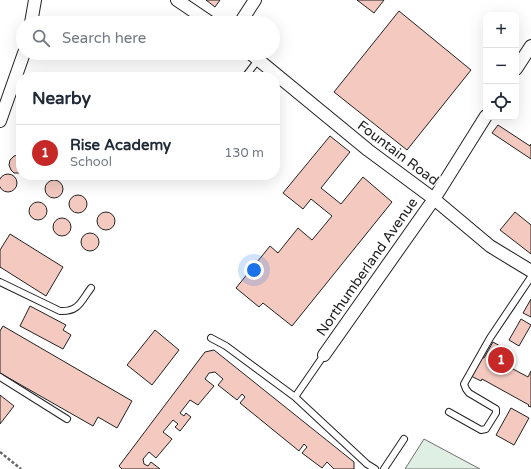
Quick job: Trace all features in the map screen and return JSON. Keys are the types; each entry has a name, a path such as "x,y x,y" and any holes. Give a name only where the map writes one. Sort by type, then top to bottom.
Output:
{"street":[{"path":"32,16 35,0"},
{"path":"177,0 201,16"},
{"path":"245,16 255,0"},
{"path":"519,66 525,60 531,46"},
{"path":"17,72 22,60"},
{"name":"Fountain Road","path":"259,60 273,72"},
{"path":"0,121 16,76"},
{"name":"Fountain Road","path":"280,77 368,150 434,199 490,246 531,271"},
{"name":"Northumberland Avenue","path":"324,355 434,199 483,120"}],"lane":[{"path":"247,72 252,60"},
{"path":"449,412 481,430 486,429 496,413 496,409 469,393 464,384 490,338 531,277"},
{"path":"0,282 60,311 76,309 91,288"},
{"path":"211,338 226,346 295,397 356,454 375,469"},
{"path":"295,397 324,355"},
{"path":"0,377 67,419"},
{"path":"384,469 404,439"}],"path":[{"path":"0,452 21,469"}],"green space":[{"path":"424,439 480,469 405,469"}],"building":[{"path":"206,0 220,0 215,7"},
{"path":"357,0 384,0 374,13"},
{"path":"399,11 471,70 407,150 334,92"},
{"path":"498,125 530,146 531,144 531,159 492,133"},
{"path":"330,136 350,152 321,188 341,204 363,177 392,202 292,326 263,303 259,307 236,288 270,246 278,253 298,228 312,240 332,216 311,199 303,209 283,193"},
{"path":"16,156 16,173 11,170 9,165 10,160"},
{"path":"8,174 14,177 17,183 14,189 8,192 2,189 -1,183 2,177"},
{"path":"54,180 60,183 63,189 60,195 54,198 48,195 45,189 48,183"},
{"path":"78,195 84,198 87,204 84,210 78,213 72,210 69,204 72,198"},
{"path":"38,202 44,205 47,211 44,217 38,220 32,217 29,211 32,205"},
{"path":"106,212 112,215 115,221 112,227 106,230 100,227 97,221 100,215"},
{"path":"515,212 531,225 531,254 500,230"},
{"path":"62,218 68,221 71,227 68,233 62,236 56,233 53,227 56,221"},
{"path":"90,233 96,236 99,242 96,248 90,251 84,248 81,242 84,236"},
{"path":"10,234 63,267 46,296 0,267 0,250"},
{"path":"531,299 531,317 523,313"},
{"path":"30,306 66,325 63,330 71,335 63,349 20,326"},
{"path":"521,319 531,325 519,346 509,340"},
{"path":"3,326 132,401 117,428 98,417 93,426 0,373 0,331"},
{"path":"155,330 179,350 152,385 127,365"},
{"path":"493,342 507,350 500,362 528,377 531,371 531,407 482,379 481,381 471,376 481,357 484,358"},
{"path":"214,350 354,462 354,469 334,469 327,462 322,468 302,453 307,447 304,444 299,451 240,403 245,397 242,394 237,400 218,385 223,379 215,372 209,373 205,379 214,386 198,405 190,400 180,413 184,416 186,413 191,417 180,431 175,427 178,424 173,420 163,432 172,439 156,458 149,452 143,459 144,464 148,466 151,462 160,469 122,469 119,466 205,352"},
{"path":"0,395 14,406 0,424"},
{"path":"511,408 529,418 514,445 496,435"}],"place":[{"name":"Rise Academy","path":"501,360"}]}
